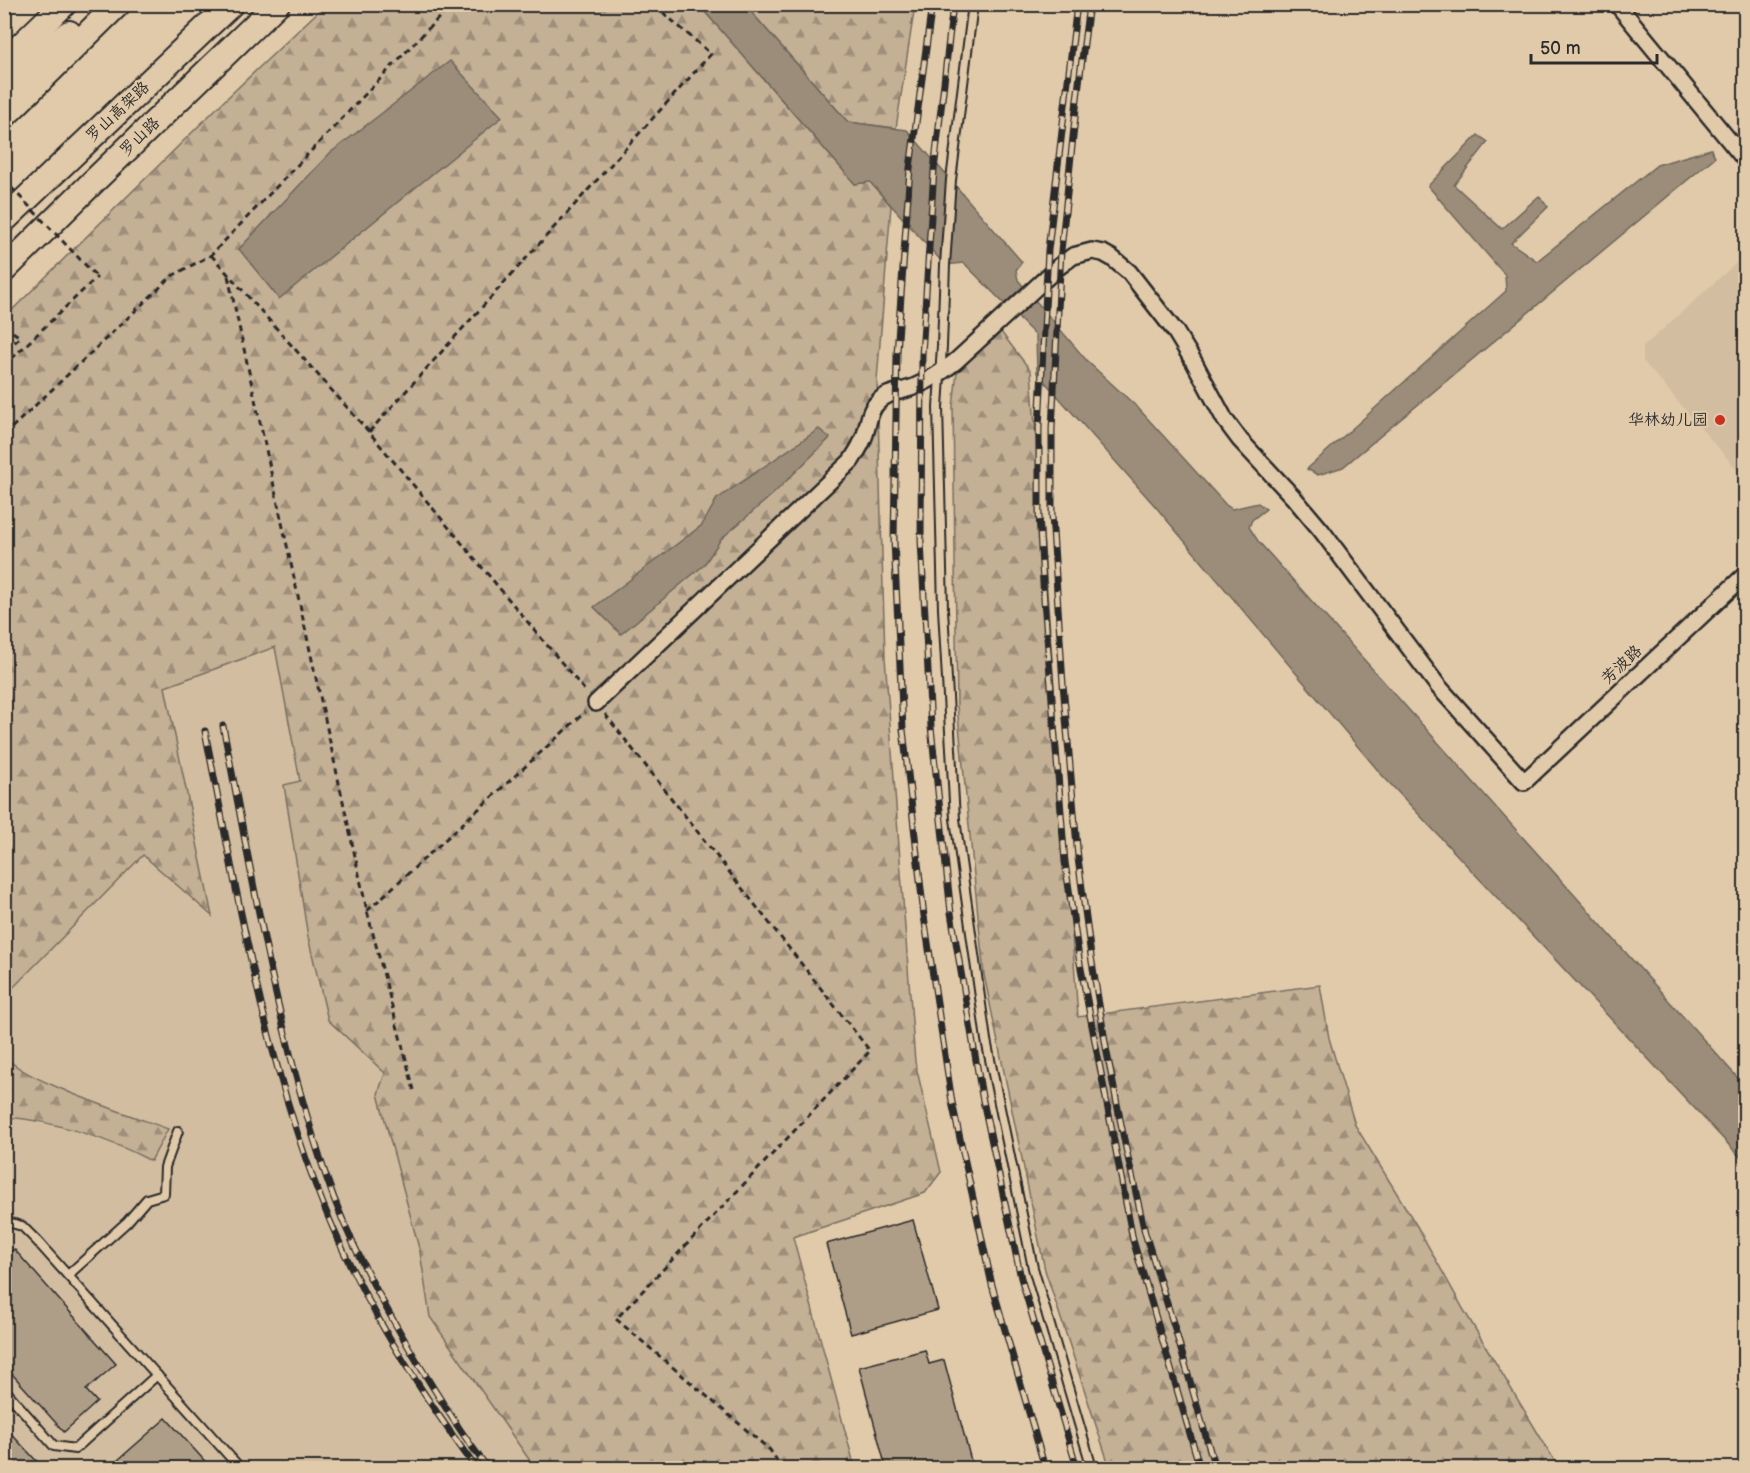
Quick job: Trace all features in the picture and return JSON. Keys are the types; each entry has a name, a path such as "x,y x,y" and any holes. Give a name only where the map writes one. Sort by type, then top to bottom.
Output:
{"main road":[{"path":"4,62 64,4"},
{"path":"4,89 103,4"},
{"path":"4,116 118,4"},
{"name":"罗山高架路","path":"4,220 231,4"},
{"name":"罗山路","path":"4,270 277,4"}],"street":[{"path":"1617,4 1746,161"},
{"name":"芳波路","path":"939,375 1073,256 1082,252 1103,253 1122,265 1174,331 1194,362 1225,420 1240,440 1321,530 1438,686 1524,782 1746,574"},
{"path":"596,703 851,461 866,434 870,415 876,403 886,395 914,388 939,375"}],"lane":[{"path":"974,4 951,180 938,407 943,609 955,819 986,1040 1033,1268 1092,1468"},
{"path":"68,1275 127,1222 147,1199 164,1194 165,1167 178,1131"},
{"path":"4,1221 21,1226 38,1241 240,1468"},
{"path":"4,1389 54,1446 75,1449 157,1375"}],"path":[{"path":"4,435 172,276 211,255 452,4"},
{"path":"369,432 711,54 653,4"},
{"path":"4,180 97,277 4,366"},
{"path":"211,255 369,432 596,703 870,1051 616,1319 770,1450 782,1468"},
{"path":"227,274 368,911 414,1090"},
{"path":"4,326 20,338 4,353"},
{"path":"368,911 596,703"}],"shaded area":[{"path":"699,5 745,5 848,122 907,130 1022,262 1016,270 1018,280 1087,361 1138,408 1226,505 1232,509 1258,503 1266,509 1252,520 1249,527 1258,541 1745,1086 1745,1162 1381,774 1155,506 1037,373 1036,336 964,263 945,265 870,182 855,184"},
{"path":"450,61 502,117 279,299 239,249 330,153"},
{"path":"1478,135 1488,142 1454,185 1502,229 1539,196 1548,207 1511,243 1537,261 1657,165 1711,149 1715,157 1343,467 1318,475 1307,469 1506,291 1505,275 1428,186"},
{"name":"华林幼儿园","path":"1745,255 1745,479 1643,361 1643,347"},
{"path":"819,429 830,438 772,495 721,539 704,565 621,634 594,607 702,525 717,499"},
{"path":"275,647 300,781 284,785 308,937 328,1020 385,1073 420,1252 430,1317 535,1468 5,1468 4,1117 72,1129 151,1160 168,1129 49,1084 14,1065 5,1057 5,996 143,854 212,915 165,687"}],"green space":[{"path":"325,5 699,5 855,184 870,182 891,206 877,380 885,657 915,1062 941,1172 925,1193 793,1237 855,1468 535,1468 430,1317 420,1252 378,1094 385,1073 328,1020 308,937 284,785 300,781 275,647 165,687 212,916 143,855 5,996 5,317 226,99"},
{"path":"745,5 915,5 896,128 848,122"},
{"path":"1001,332 1031,371 1078,1017 1320,985 1329,1038 1355,1125 1559,1468 1110,1468 1045,1270 984,975 957,706 953,407 957,371"},
{"path":"5,1057 45,1082 168,1129 151,1161 117,1145 61,1126 5,1117"}],"building":[{"path":"913,1220 938,1310 851,1334 826,1244"},
{"path":"14,1249 116,1364 86,1390 97,1402 64,1432 4,1365 4,1258"},
{"path":"925,1350 929,1364 944,1360 973,1468 886,1468 859,1367"},
{"path":"166,1418 211,1468 109,1468"},
{"path":"4,1426 43,1468 4,1468"}],"railway":[{"path":"932,4 910,168 897,353 894,541 903,729 924,916 952,1102 992,1285 1045,1468"},
{"path":"953,4 934,170 922,355 921,541 931,727 951,913 982,1096 1021,1278 1077,1468"},
{"path":"1077,4 1048,250 1039,428 1039,515 1044,600 1065,862 1079,958 1133,1240 1200,1468"},
{"path":"1089,4 1061,251 1052,429 1052,515 1063,684 1078,858 1107,1053 1145,1233 1215,1468"},
{"path":"223,726 279,1009 308,1121 326,1176 356,1249 392,1318 443,1403 488,1468"},
{"path":"205,731 250,958 278,1071 314,1181 346,1257 385,1330 428,1400 476,1468"}],"place":[{"name":"华林幼儿园","path":"1720,420"}]}
